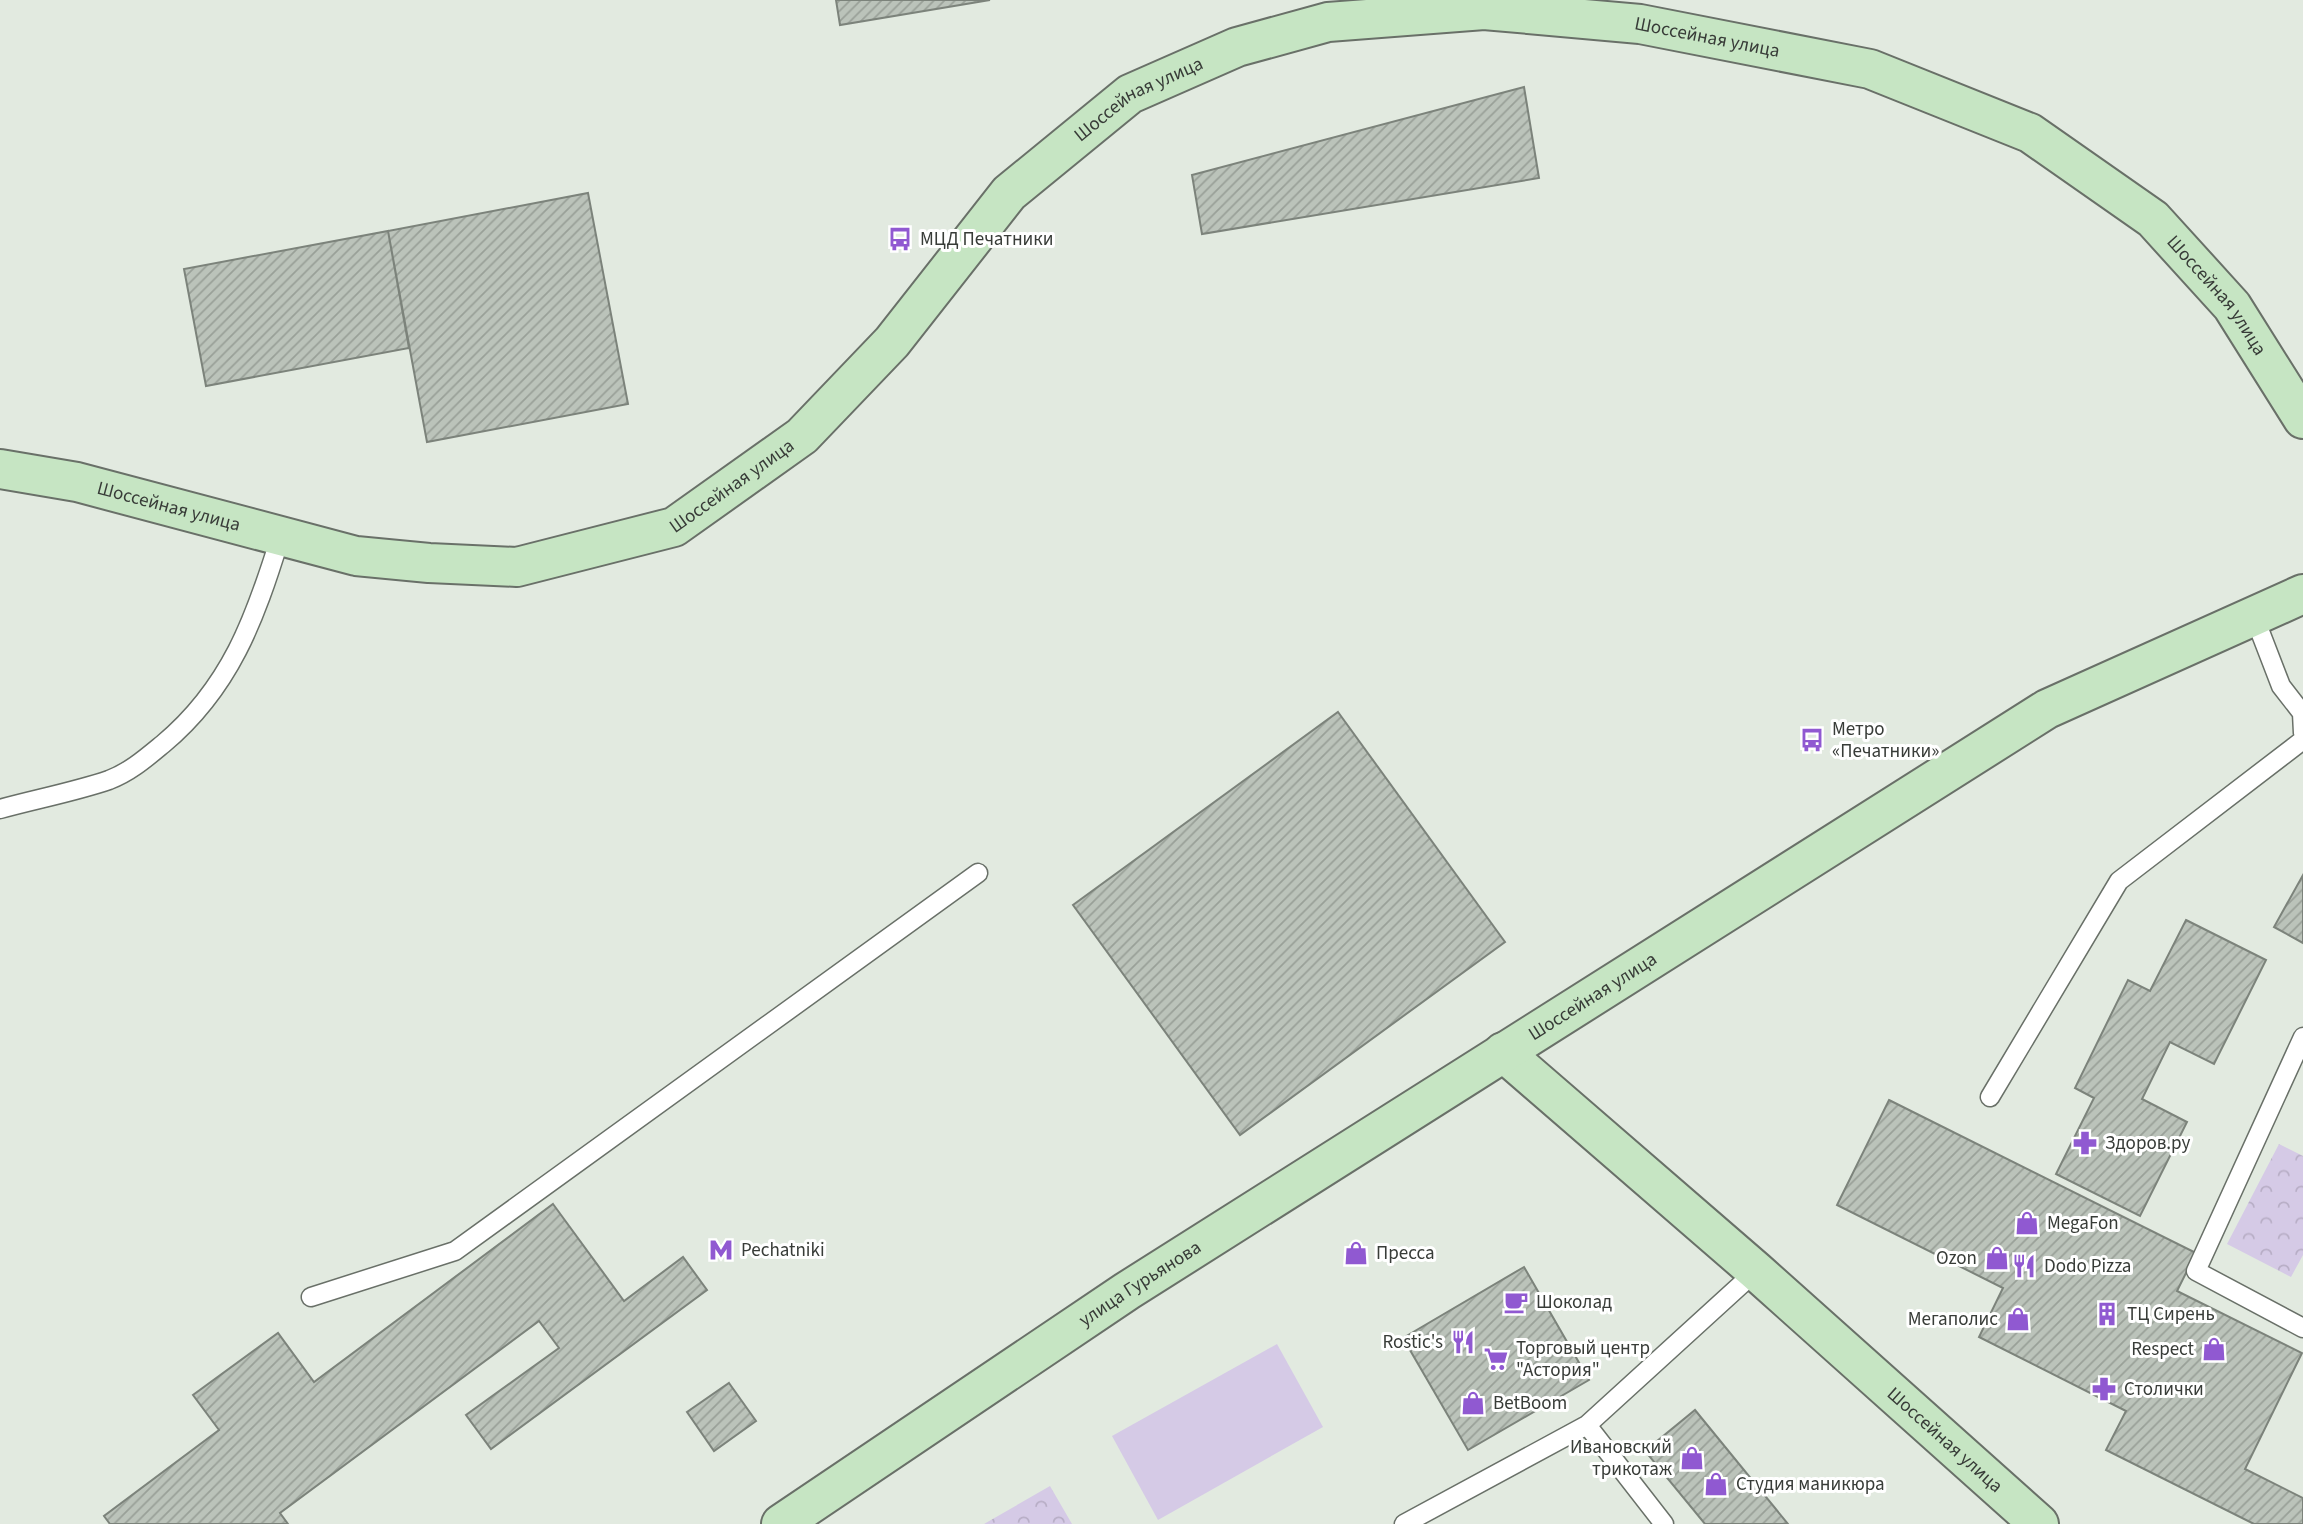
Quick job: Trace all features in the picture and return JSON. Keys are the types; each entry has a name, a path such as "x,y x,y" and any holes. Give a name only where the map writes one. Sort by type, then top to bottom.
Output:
{"main road":[{"name":"Шоссейная улица","path":"0,469 77,482 356,556 429,564 517,567 674,527 802,436 892,342 1009,193 1130,94 1237,47 1328,22 1484,10 1640,24 1870,69 2030,133 2152,219 2232,306 2303,419"},
{"name":"Шоссейная улица","path":"2039,1524 1756,1271 1503,1052 2047,709 2303,594"},
{"name":"улица Гурьянова","path":"804,1518 1126,1291 1503,1052"}],"lane":[{"path":"0,809 110,779 135,767 183,727 229,670 255,616 280,538"},
{"path":"2254,616 2281,686 2303,713 2303,733"},
{"path":"1990,1097 2119,881 2303,740"},
{"path":"311,1297 455,1251 978,873"},
{"path":"2303,1037 2196,1271 2303,1328"},
{"path":"1404,1524 1587,1425 1756,1271"},
{"path":"1587,1425 1664,1524"}],"green space":[{"path":"2279,1144 2303,1156 2303,1255 2291,1277 2227,1244"},
{"path":"1277,1344 1323,1427 1158,1520 1112,1436"},
{"path":"1050,1486 1072,1524 984,1524"}],"building":[{"path":"836,0 990,0 840,25"},
{"path":"1524,87 1539,178 1202,234 1192,175"},
{"path":"588,193 628,404 427,442 388,231"},
{"path":"388,231 409,348 206,386 184,269"},
{"path":"1338,712 1505,942 1240,1135 1073,905"},
{"path":"2303,875 2303,943 2274,927"},
{"path":"2186,920 2266,960 2214,1064 2170,1042 2142,1099 2187,1122 2140,1216 2056,1174 2094,1098 2075,1088 2128,980 2150,991"},
{"name":"ТЦ Сирень","path":"1889,1100 2196,1253 2177,1291 2302,1353 2245,1469 2303,1498 2303,1524 2254,1524 2106,1450 2126,1411 1979,1337 2003,1288 1837,1205"},
{"path":"553,1204 624,1301 683,1257 707,1290 491,1449 466,1415 559,1348 539,1321 280,1513 288,1524 110,1524 104,1516 219,1430 193,1395 278,1333 314,1382"},
{"name":"Торговый центр \"Астория\"","path":"1524,1267 1589,1380 1468,1450 1403,1338"},
{"path":"729,1383 756,1421 714,1451 687,1412"},
{"path":"1695,1410 1788,1524 1705,1524 1645,1451"}],"place":[{"name":"МЦД Печатники","path":"900,239"},
{"name":"Метро «Печатники»","path":"1812,740"},
{"name":"Здоров.ру","path":"2085,1143"},
{"name":"MegaFon","path":"2027,1223"},
{"name":"Pechatniki","path":"721,1250"},
{"name":"Пресса","path":"1356,1253"},
{"name":"Ozon","path":"1997,1258"},
{"name":"Dodo Pizza","path":"2024,1266"},
{"name":"Шоколад","path":"1516,1302"},
{"name":"ТЦ Сирень","path":"2107,1314"},
{"name":"Мегаполис","path":"2018,1319"},
{"name":"Rostic's","path":"1463,1342"},
{"name":"Respect","path":"2214,1349"},
{"name":"Торговый центр \"Астория\"","path":"1496,1359"},
{"name":"Столички","path":"2104,1389"},
{"name":"BetBoom","path":"1473,1403"},
{"name":"Ивановский трикотаж","path":"1692,1458"},
{"name":"Студия маникюра","path":"1716,1484"}]}
